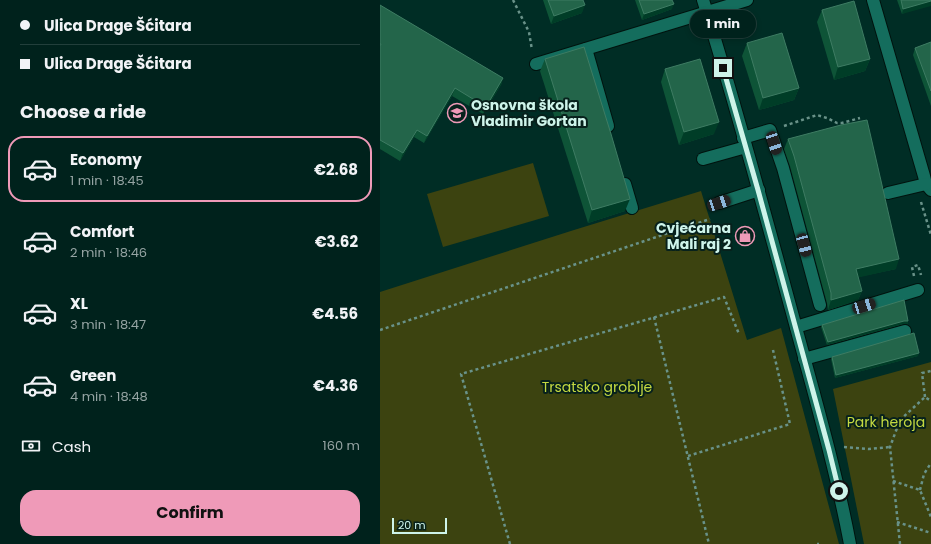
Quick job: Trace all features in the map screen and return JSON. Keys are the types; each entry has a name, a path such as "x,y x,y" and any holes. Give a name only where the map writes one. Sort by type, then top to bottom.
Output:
{"street":[{"path":"703,0 745,143 796,327 842,504 850,544"},
{"path":"536,64 747,0"},
{"path":"873,0 924,176 924,187 888,193"},
{"path":"586,49 612,140"},
{"path":"703,159 745,143 770,130 783,168 820,305"},
{"path":"621,170 632,208"},
{"path":"719,203 758,190"},
{"path":"796,327 918,290"},
{"path":"804,359 905,331"}],"path":[{"path":"513,0 528,32 536,64"},
{"path":"770,130 817,115 837,123 860,118"},
{"path":"924,187 931,235"},
{"path":"380,330 710,219"},
{"path":"510,544 461,374 724,296 739,334"},
{"path":"654,317 709,544"},
{"path":"688,456 790,424 773,350"},
{"path":"925,398 922,373 931,371"},
{"path":"925,398 931,401"},
{"path":"900,544 890,447 900,420 925,398"},
{"path":"840,447 869,449 890,447"},
{"path":"931,463 924,474 920,490 931,517"},
{"path":"893,481 920,490"},
{"path":"897,522 931,533"}],"green space":[{"path":"533,163 549,216 443,247 427,194"},
{"name":"Trsatsko groblje","path":"701,191 747,340 781,328 839,544 380,544 380,292"},
{"name":"Park heroja","path":"931,362 931,544 864,544 833,389"}],"building":[{"path":"548,0 583,0 585,5 554,16"},
{"path":"639,0 672,0 674,4 644,14"},
{"path":"901,0 931,0 931,1 903,9"},
{"path":"854,1 870,59 838,67 822,10"},
{"path":"380,5 503,78 486,107 455,88 427,136 417,130 403,153 380,140"},
{"path":"782,33 799,88 763,98 747,43"},
{"path":"931,42 931,91 915,48"},
{"path":"584,47 630,199 592,210 545,59"},
{"path":"700,59 719,122 684,132 665,69"},
{"path":"867,120 899,259 856,269 862,291 831,300 831,293 794,156 788,139 841,125"},
{"path":"904,300 908,321 828,342 822,325"},
{"path":"914,333 919,353 836,375 832,357"}],"place":[{"name":"Osnovna škola Vladimir Gortan","path":"457,113"},
{"name":"Cvjećarna Mali raj 2","path":"745,236"}],"route":[{"path":"723,68 758,190 839,491"}]}
